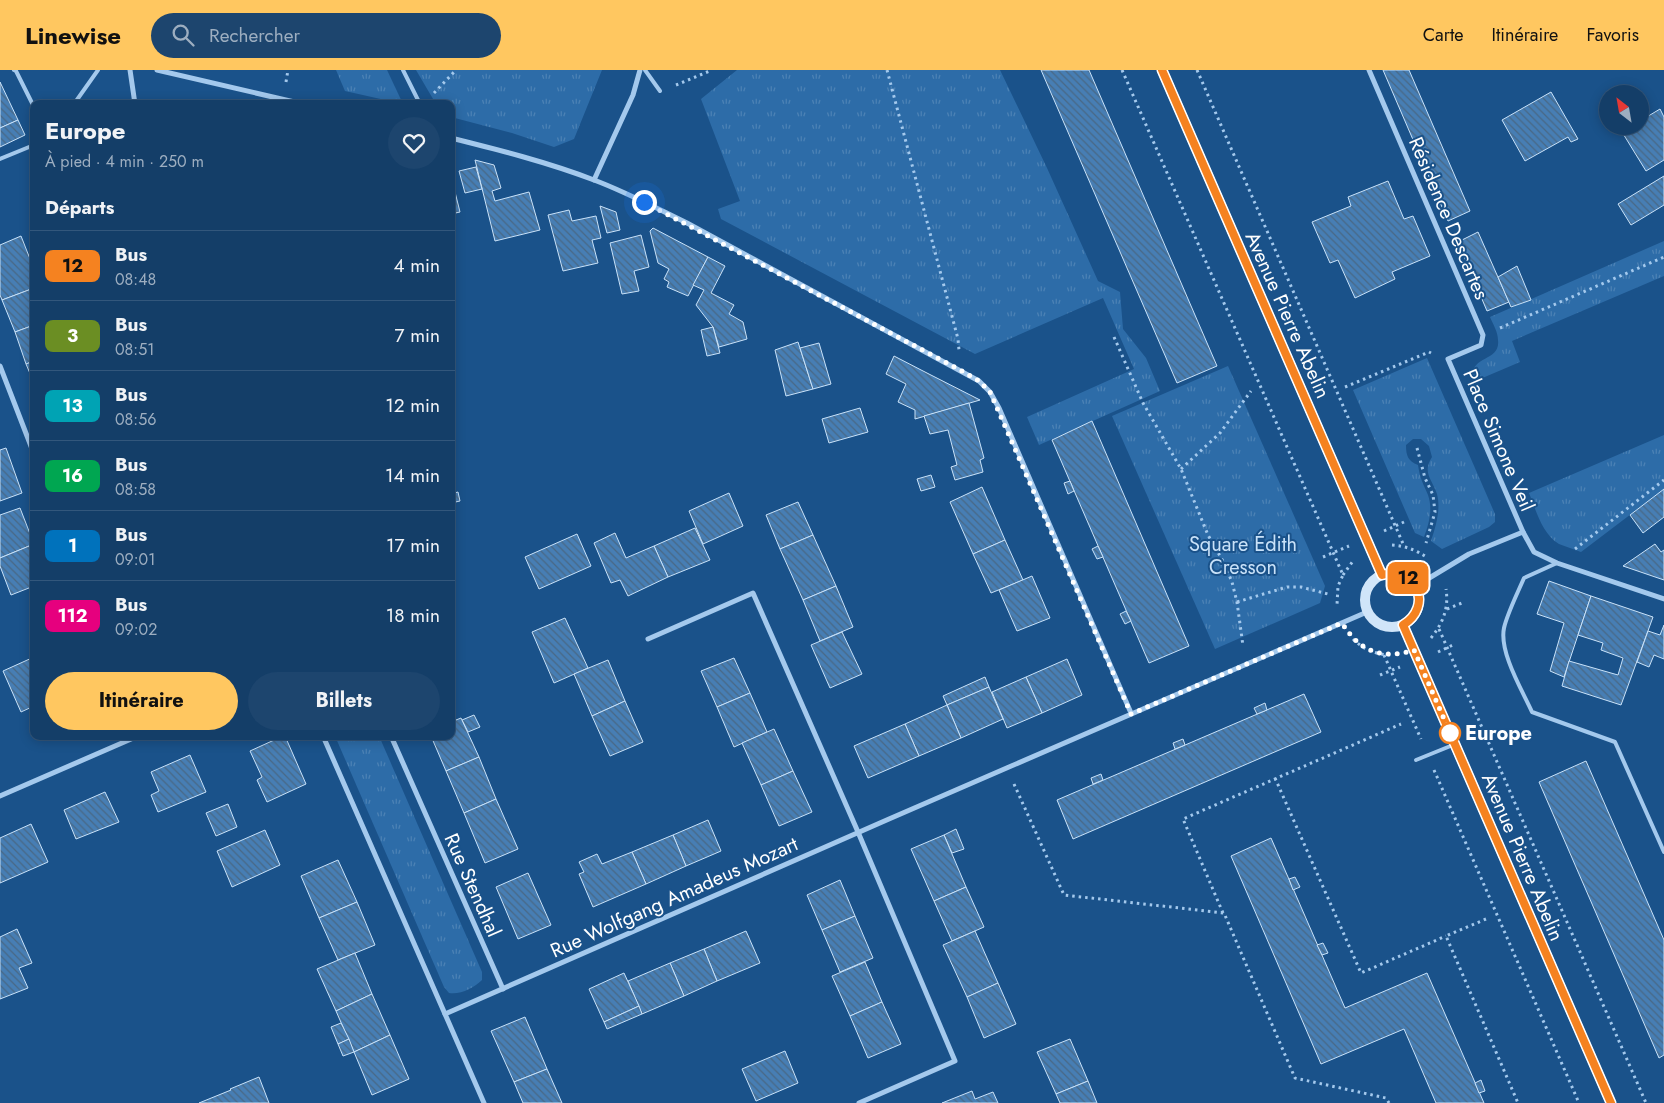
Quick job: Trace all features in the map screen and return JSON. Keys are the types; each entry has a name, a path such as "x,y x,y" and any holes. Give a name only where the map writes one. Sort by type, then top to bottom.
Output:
{"main road":[{"name":"Avenue Pierre Abelin","path":"1162,70 1382,575"},
{"path":"1389,572 1404,575 1416,586 1420,604 1417,613 1403,625 1395,627 1379,624 1367,612 1365,594 1374,579 1389,572"},
{"name":"Avenue Pierre Abelin","path":"1403,625 1611,1103"}],"street":[{"path":"130,70 134,100"},
{"path":"157,70 287,100"},
{"path":"594,180 633,95 640,70"},
{"name":"Résidence Descartes","path":"1369,70 1483,335"},
{"path":"455,139 514,153 594,180 687,224 979,381 990,392 1131,714"},
{"path":"1448,360 1481,345 1483,335"},
{"name":"Place Simone Veil","path":"1448,360 1522,532 1534,552 1556,563 1664,599"},
{"path":"0,366 30,444"},
{"path":"1416,586 1469,554 1522,532"},
{"path":"648,639 753,593 858,832 955,1061 859,1103"},
{"name":"Rue Wolfgang Amadeus Mozart","path":"503,988 1007,767 1367,612"},
{"path":"0,796 129,740"},
{"path":"325,740 484,1103"},
{"name":"Rue Stendhal","path":"393,740 503,988"},
{"path":"445,1014 503,988"}],"lane":[{"path":"14,70 30,100"},
{"path":"77,100 98,70"},
{"path":"403,70 418,100"},
{"path":"646,70 660,91"},
{"path":"0,159 30,148"},
{"path":"1556,563 1524,578 1504,628 1503,644 1532,712 1615,742 1664,852"},
{"path":"1416,760 1455,744"}],"path":[{"path":"430,96 456,70"},
{"path":"660,91 712,70"},
{"path":"887,70 958,339 962,371"},
{"path":"1122,70 1343,576"},
{"path":"1198,70 1404,546"},
{"path":"1483,335 1664,257"},
{"path":"1114,337 1143,403 1181,469 1208,535 1224,563 1232,582 1237,602 1245,664"},
{"path":"1346,388 1429,352 1448,360"},
{"path":"1181,469 1220,433 1251,390"},
{"path":"1417,448 1424,478 1433,495 1435,512 1426,544"},
{"path":"1556,563 1664,480"},
{"path":"1387,545 1404,546 1419,552 1431,561 1440,572 1445,584 1447,609 1439,629 1428,642 1400,655 1384,655 1371,651 1359,644 1342,623 1338,611 1338,586 1343,576 1350,564 1359,555 1371,549 1387,545"},
{"path":"1237,602 1286,587 1301,587 1328,594"},
{"path":"1447,609 1462,603"},
{"path":"1439,629 1646,1103"},
{"path":"1384,655 1579,1103"},
{"path":"1389,1103 1386,1098 1295,1078 1183,819 1401,724"},
{"path":"1007,767 1064,895 1224,913"},
{"path":"1275,778 1361,973 1486,919"},
{"path":"1446,936 1518,1103"}],"green space":[{"path":"336,70 387,70 401,100 385,100 345,91"},
{"path":"416,70 602,70 574,139 554,147 512,133 455,118 455,100 434,100"},
{"path":"737,70 1000,70 1098,281 1120,292 1123,329 1146,358 1160,391 1039,445 1027,417 1134,369 1103,298 975,354 721,219 718,209 740,201 701,99"},
{"path":"1664,241 1664,276 1512,341 1520,362 1473,382 1472,373 1475,367 1479,362 1495,352 1498,347 1497,334 1490,317"},
{"path":"1427,358 1495,514 1495,522 1489,527 1442,549 1431,541 1438,512 1438,500 1428,472 1432,457 1429,446 1421,439 1413,439 1406,445 1408,458 1418,465 1429,500 1430,516 1424,537 1415,533 1353,390"},
{"name":"Square Édith Cresson","path":"1228,366 1325,586 1320,603 1215,649 1112,416"},
{"path":"1664,435 1664,489 1581,552 1553,540 1540,521 1529,493"},
{"path":"337,740 381,740 482,972 482,980 475,986 462,992 449,993 444,987"}],"building":[{"path":"1041,70 1089,70 1217,366 1177,383"},
{"path":"1383,70 1409,70 1470,211 1448,221"},
{"path":"0,82 18,120 0,128"},
{"path":"1551,92 1578,139 1571,142 1568,137 1525,161 1502,120"},
{"path":"1660,109 1664,117 1664,160 1646,171 1624,135 1649,135 1649,116"},
{"path":"18,120 25,135 0,147 0,128"},
{"path":"475,160 494,165 501,188 492,191 495,201 529,192 540,230 495,241"},
{"path":"476,167 482,189 465,193 459,171"},
{"path":"1664,176 1664,205 1631,225 1618,204"},
{"path":"1388,181 1404,219 1413,216 1430,256 1392,272 1395,279 1355,298 1338,260 1330,263 1312,222 1351,206 1348,197"},
{"path":"455,192 460,212 455,213"},
{"path":"600,206 616,212 620,230 607,233"},
{"path":"569,210 572,221 596,216 601,238 592,240 598,263 563,271 548,215"},
{"path":"653,228 708,257 688,296 667,287 669,282 664,279 669,269 658,263 650,231"},
{"path":"1478,232 1509,302 1487,311 1458,242"},
{"path":"641,235 649,267 634,271 639,291 622,294 610,243"},
{"path":"21,236 30,259 30,290 2,300 0,295 0,245"},
{"path":"708,257 725,266 711,293 734,305 729,314 743,322 747,339 719,347 713,327 696,305 704,290 693,285"},
{"path":"1517,266 1531,300 1511,307 1498,277"},
{"path":"30,290 30,326 15,332 2,300"},
{"path":"30,326 30,362 26,364 15,332"},
{"path":"713,327 720,353 707,356 701,330"},
{"path":"798,342 813,389 786,396 775,350"},
{"path":"819,343 831,384 813,389 800,348"},
{"path":"894,356 980,400 915,419 915,410 898,402 906,384 886,374"},
{"path":"30,362 30,374 26,364"},
{"path":"969,403 984,458 980,460 983,472 955,480 951,467 957,465 948,430 930,434 924,416"},
{"path":"860,408 868,432 829,443 822,419"},
{"path":"1092,421 1189,646 1149,663 1052,440"},
{"path":"6,448 22,493 0,501 0,450"},
{"path":"931,475 935,487 921,491 917,479"},
{"path":"1070,481 1074,491 1068,494 1064,483"},
{"path":"982,487 1005,540 973,554 950,502"},
{"path":"1664,489 1664,517 1643,533 1630,515"},
{"path":"458,492 460,501 455,502 455,493"},
{"path":"729,493 743,526 703,544 689,511"},
{"path":"798,502 813,535 780,549 766,515"},
{"path":"20,508 30,534 30,546 0,558 0,515"},
{"path":"695,528 710,560 668,577 654,546"},
{"path":"615,533 626,558 654,546 668,577 628,596 620,580 611,583 594,543"},
{"path":"577,534 591,566 539,589 525,557"},
{"path":"813,535 836,586 803,600 780,549"},
{"path":"1005,540 1023,580 991,593 973,554"},
{"path":"1655,544 1661,552 1664,550 1664,580 1623,566"},
{"path":"30,546 30,588 11,595 0,566 0,558"},
{"path":"1098,546 1103,557 1097,559 1092,549"},
{"path":"1032,576 1050,618 1017,631 999,590"},
{"path":"1549,581 1591,596 1564,677 1550,671 1564,623 1537,614"},
{"path":"836,586 853,627 820,641 803,600"},
{"path":"1591,596 1653,617 1621,705 1562,686 1569,661 1618,675 1623,658 1601,650 1603,643 1578,635"},
{"path":"1126,611 1131,621 1125,624 1120,614"},
{"path":"565,618 588,668 554,683 532,632"},
{"path":"1664,625 1664,659 1654,655 1649,667 1637,662 1648,631 1660,635"},
{"path":"842,632 862,674 830,688 811,645"},
{"path":"734,658 750,693 717,707 701,671"},
{"path":"30,659 30,708 21,712 3,671"},
{"path":"1067,659 1082,695 1042,713 1026,677"},
{"path":"608,660 625,701 592,716 574,674"},
{"path":"985,677 989,687 947,705 943,696"},
{"path":"1026,677 1042,713 1007,728 992,692"},
{"path":"989,687 1003,719 961,738 947,705"},
{"path":"750,693 767,732 734,747 717,707"},
{"path":"1304,694 1321,732 1073,839 1057,800"},
{"path":"625,701 643,742 610,756 592,716"},
{"path":"1265,703 1267,710 1257,714 1254,708"},
{"path":"947,705 961,738 919,756 905,724"},
{"path":"474,715 480,727 468,732 462,720"},
{"path":"461,718 479,757 446,771 433,740 455,740 455,720"},
{"path":"905,724 919,756 868,778 854,746"},
{"path":"774,729 793,771 761,785 742,743"},
{"path":"1183,739 1185,745 1175,749 1173,743"},
{"path":"274,740 287,740 306,784 267,802 257,780 262,777 250,751"},
{"path":"190,755 206,792 158,812 151,795 159,791 151,772"},
{"path":"479,757 496,799 464,813 446,771"},
{"path":"1586,761 1664,940 1664,1055 1659,1058 1539,782"},
{"path":"793,771 812,812 779,826 761,785"},
{"path":"1101,774 1103,780 1093,784 1091,778"},
{"path":"105,792 119,822 76,839 64,810"},
{"path":"496,799 518,849 485,863 464,813"},
{"path":"228,804 237,827 216,836 206,813"},
{"path":"708,820 721,851 686,866 673,835"},
{"path":"31,824 48,862 0,883 0,838"},
{"path":"956,829 964,849 952,853 944,835"},
{"path":"265,830 280,865 232,887 217,851"},
{"path":"673,835 686,866 646,884 632,852"},
{"path":"944,835 966,887 934,901 911,849"},
{"path":"1271,838 1345,1008 1427,973 1484,1103 1436,1103 1404,1029 1321,1064 1231,856"},
{"path":"632,852 646,884 593,907 579,874 584,872 579,862 597,854 602,864"},
{"path":"338,860 357,902 319,918 301,876"},
{"path":"528,873 551,925 518,939 496,887"},
{"path":"1295,877 1300,887 1293,890 1289,879"},
{"path":"840,880 855,916 822,930 807,895"},
{"path":"966,887 984,927 952,941 934,901"},
{"path":"357,902 375,945 338,960 319,918"},
{"path":"855,916 873,958 840,972 822,930"},
{"path":"17,929 32,963 19,968 28,988 0,999 0,937"},
{"path":"746,931 760,963 717,981 704,949"},
{"path":"975,931 998,983 967,997 943,945"},
{"path":"1323,943 1328,953 1322,955 1317,945"},
{"path":"704,949 717,981 684,996 670,963"},
{"path":"355,953 372,994 336,1011 317,969"},
{"path":"865,962 882,1002 850,1016 832,976"},
{"path":"670,963 684,996 642,1014 628,981"},
{"path":"624,973 639,1006 604,1022 589,989"},
{"path":"998,983 1016,1024 984,1038 967,997"},
{"path":"372,994 390,1035 354,1052 336,1011"},
{"path":"882,1002 901,1044 868,1058 850,1016"},
{"path":"639,1006 642,1014 607,1029 604,1022"},
{"path":"525,1017 547,1069 514,1082 491,1031"},
{"path":"341,1023 349,1039 338,1044 331,1027"},
{"path":"390,1035 409,1079 372,1095 354,1052"},
{"path":"349,1039 354,1052 343,1056 338,1044"},
{"path":"1070,1039 1088,1081 1056,1094 1037,1052"},
{"path":"785,1051 798,1083 756,1101 742,1069"},
{"path":"547,1069 562,1103 523,1103 514,1082"},
{"path":"259,1077 269,1103 199,1103 231,1090"},
{"path":"1481,1080 1485,1091 1479,1093 1475,1083"},
{"path":"1088,1081 1097,1103 1060,1103 1056,1094"},
{"path":"972,1091 975,1099 993,1092 998,1103 942,1103"}],"bus line":[{"name":"12","path":"1162,70 1382,575 1389,572 1404,575 1416,586 1420,604 1417,613 1403,625 1611,1103"}],"place":[{"name":"Europe","path":"1450,733"}],"route":[{"path":"644,202 962,371 979,381 990,392 999,408 1131,714 1342,623 1359,644 1371,651 1384,655 1400,655 1414,650 1451,735 1450,733"}]}
